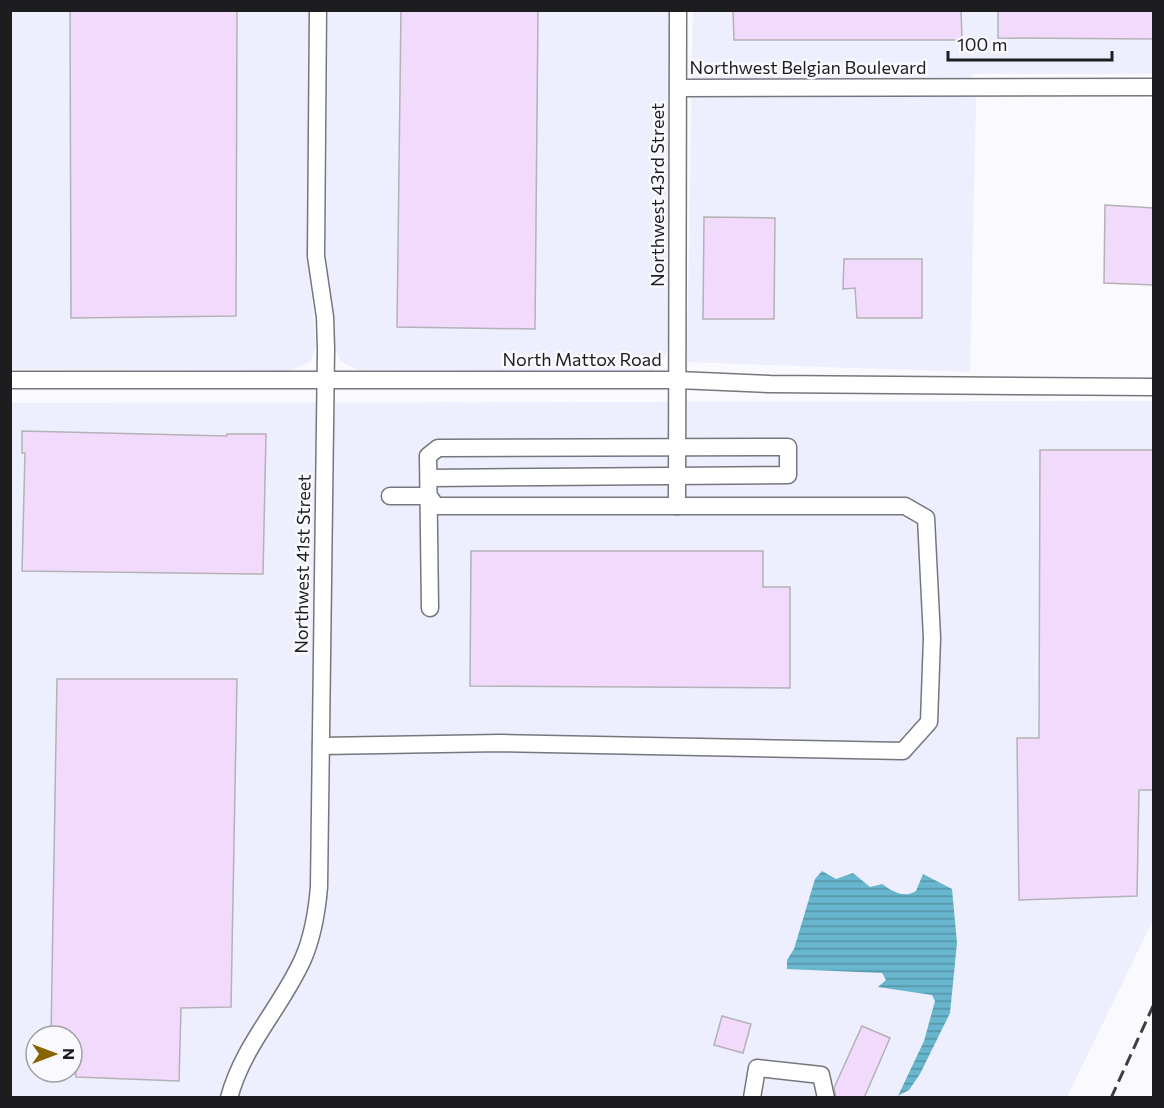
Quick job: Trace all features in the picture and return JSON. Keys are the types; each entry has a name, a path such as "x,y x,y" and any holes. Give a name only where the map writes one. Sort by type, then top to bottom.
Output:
{"street":[{"name":"Northwest 41st Street","path":"228,1098 247,1049 290,984 311,934 319,887 325,317 316,256 318,10"},
{"name":"Northwest 43rd Street","path":"676,506 678,10"},
{"name":"Northwest Belgian Boulevard","path":"678,88 1154,87"},
{"name":"North Mattox Road","path":"10,380 678,380 770,384 1154,387"},
{"path":"429,478 788,475 788,447 438,448 428,456 430,608"},
{"path":"390,496 429,496"},
{"path":"321,746 501,743 903,751 929,722 932,638 927,518 905,506 436,506 429,496"},
{"path":"752,1098 757,1068 821,1076 826,1098"}],"shaded area":[{"path":"11,11 310,11 308,259 316,346 310,362 289,371 11,369"},
{"path":"328,11 672,11 669,345 661,365 651,371 637,372 359,370 341,362 334,345 326,252"},
{"path":"693,11 1153,11 1153,74 971,74 976,100 970,372 687,362"},
{"path":"1153,401 1153,920 1067,1097 11,1097 10,403"}],"water":[{"path":"822,871 836,879 853,873 870,887 882,884 903,894 916,891 923,874 952,889 957,943 950,1013 920,1074 909,1090 898,1096 924,1041 935,1001 932,995 878,987 886,980 882,973 787,969 787,960 794,949 815,879"}],"building":[{"path":"70,10 237,10 236,316 71,318"},
{"path":"401,10 538,10 535,329 397,327"},
{"path":"733,10 961,10 962,40 734,40"},
{"path":"998,10 1154,10 1154,39 998,38"},
{"path":"1105,205 1154,208 1154,285 1104,283"},
{"path":"704,217 775,218 774,319 703,319"},
{"path":"844,259 922,259 922,318 857,318 855,288 843,289"},
{"path":"22,431 227,436 227,434 266,434 263,574 22,571 25,453 22,453"},
{"path":"1040,450 1154,450 1154,790 1139,790 1137,896 1019,900 1017,738 1039,738"},
{"path":"471,551 763,551 763,587 790,587 790,688 470,686"},
{"path":"57,679 237,679 231,1007 181,1008 179,1081 84,1077 84,1024 51,1024"},
{"path":"722,1016 751,1024 743,1053 714,1045"},
{"path":"862,1026 890,1038 864,1098 836,1098 834,1088"}],"railway":[{"path":"1111,1098 1154,1004"}]}
